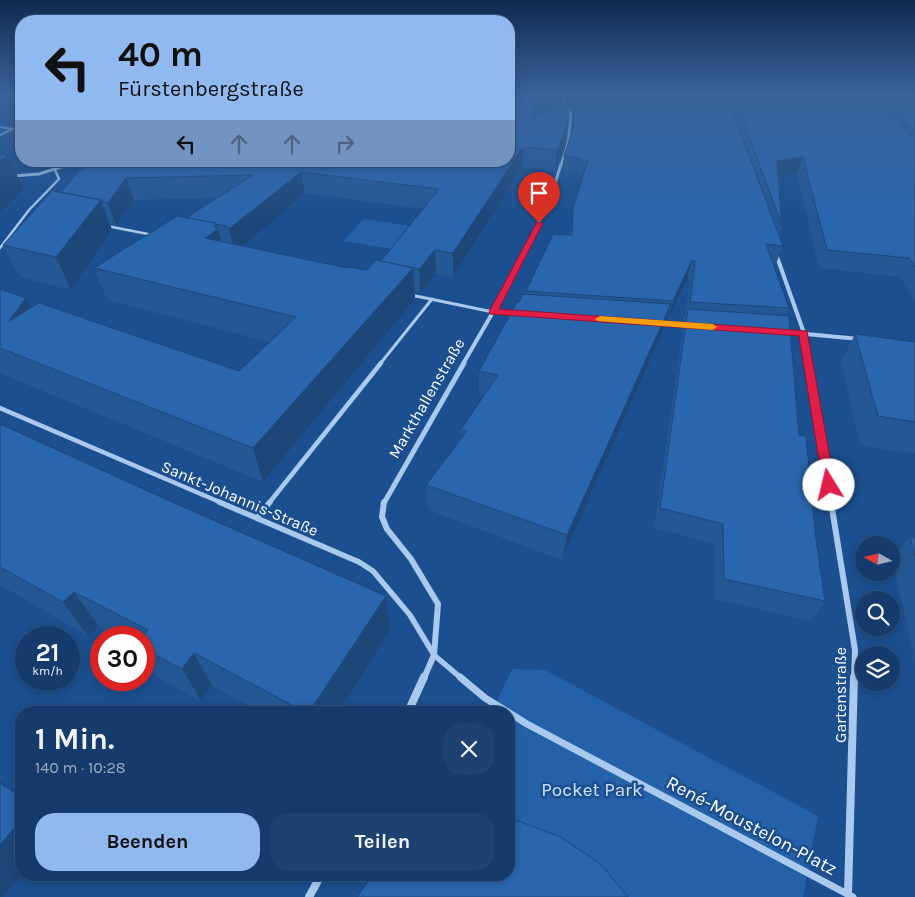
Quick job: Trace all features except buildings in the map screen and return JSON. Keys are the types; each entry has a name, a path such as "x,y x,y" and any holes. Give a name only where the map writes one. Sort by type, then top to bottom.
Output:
{"street":[{"name":"Markthallenstraße","path":"411,706 434,655 438,604 411,559 387,529 382,517 384,502 493,312 534,235 556,183 569,136"},
{"path":"0,177 28,176 62,167"},
{"path":"0,248 29,210 59,179 55,170"},
{"path":"29,210 39,212"},
{"path":"97,224 156,236"},
{"name":"Gartenstraße","path":"775,250 804,333 855,650 851,896"},
{"path":"404,293 493,312 522,314"},
{"path":"257,518 432,299"},
{"path":"658,323 697,326"},
{"path":"774,331 866,340"},
{"name":"Sankt-Johannis-Straße","path":"0,408 359,562 373,571 410,615 434,655"},
{"name":"René-Moustelon-Platz","path":"434,655 485,698 498,706"},
{"name":"René-Moustelon-Platz","path":"515,717 851,896"},
{"path":"309,897 318,881"}],"green space":[{"path":"364,219 412,226 393,249 343,241"},
{"name":"Pocket Park","path":"512,669 545,670 818,816 803,897 624,897 515,848 515,706 495,706"}],"slow traffic":[{"path":"600,319 713,327"}],"route":[{"path":"539,223 493,312 804,333 829,485"}]}
